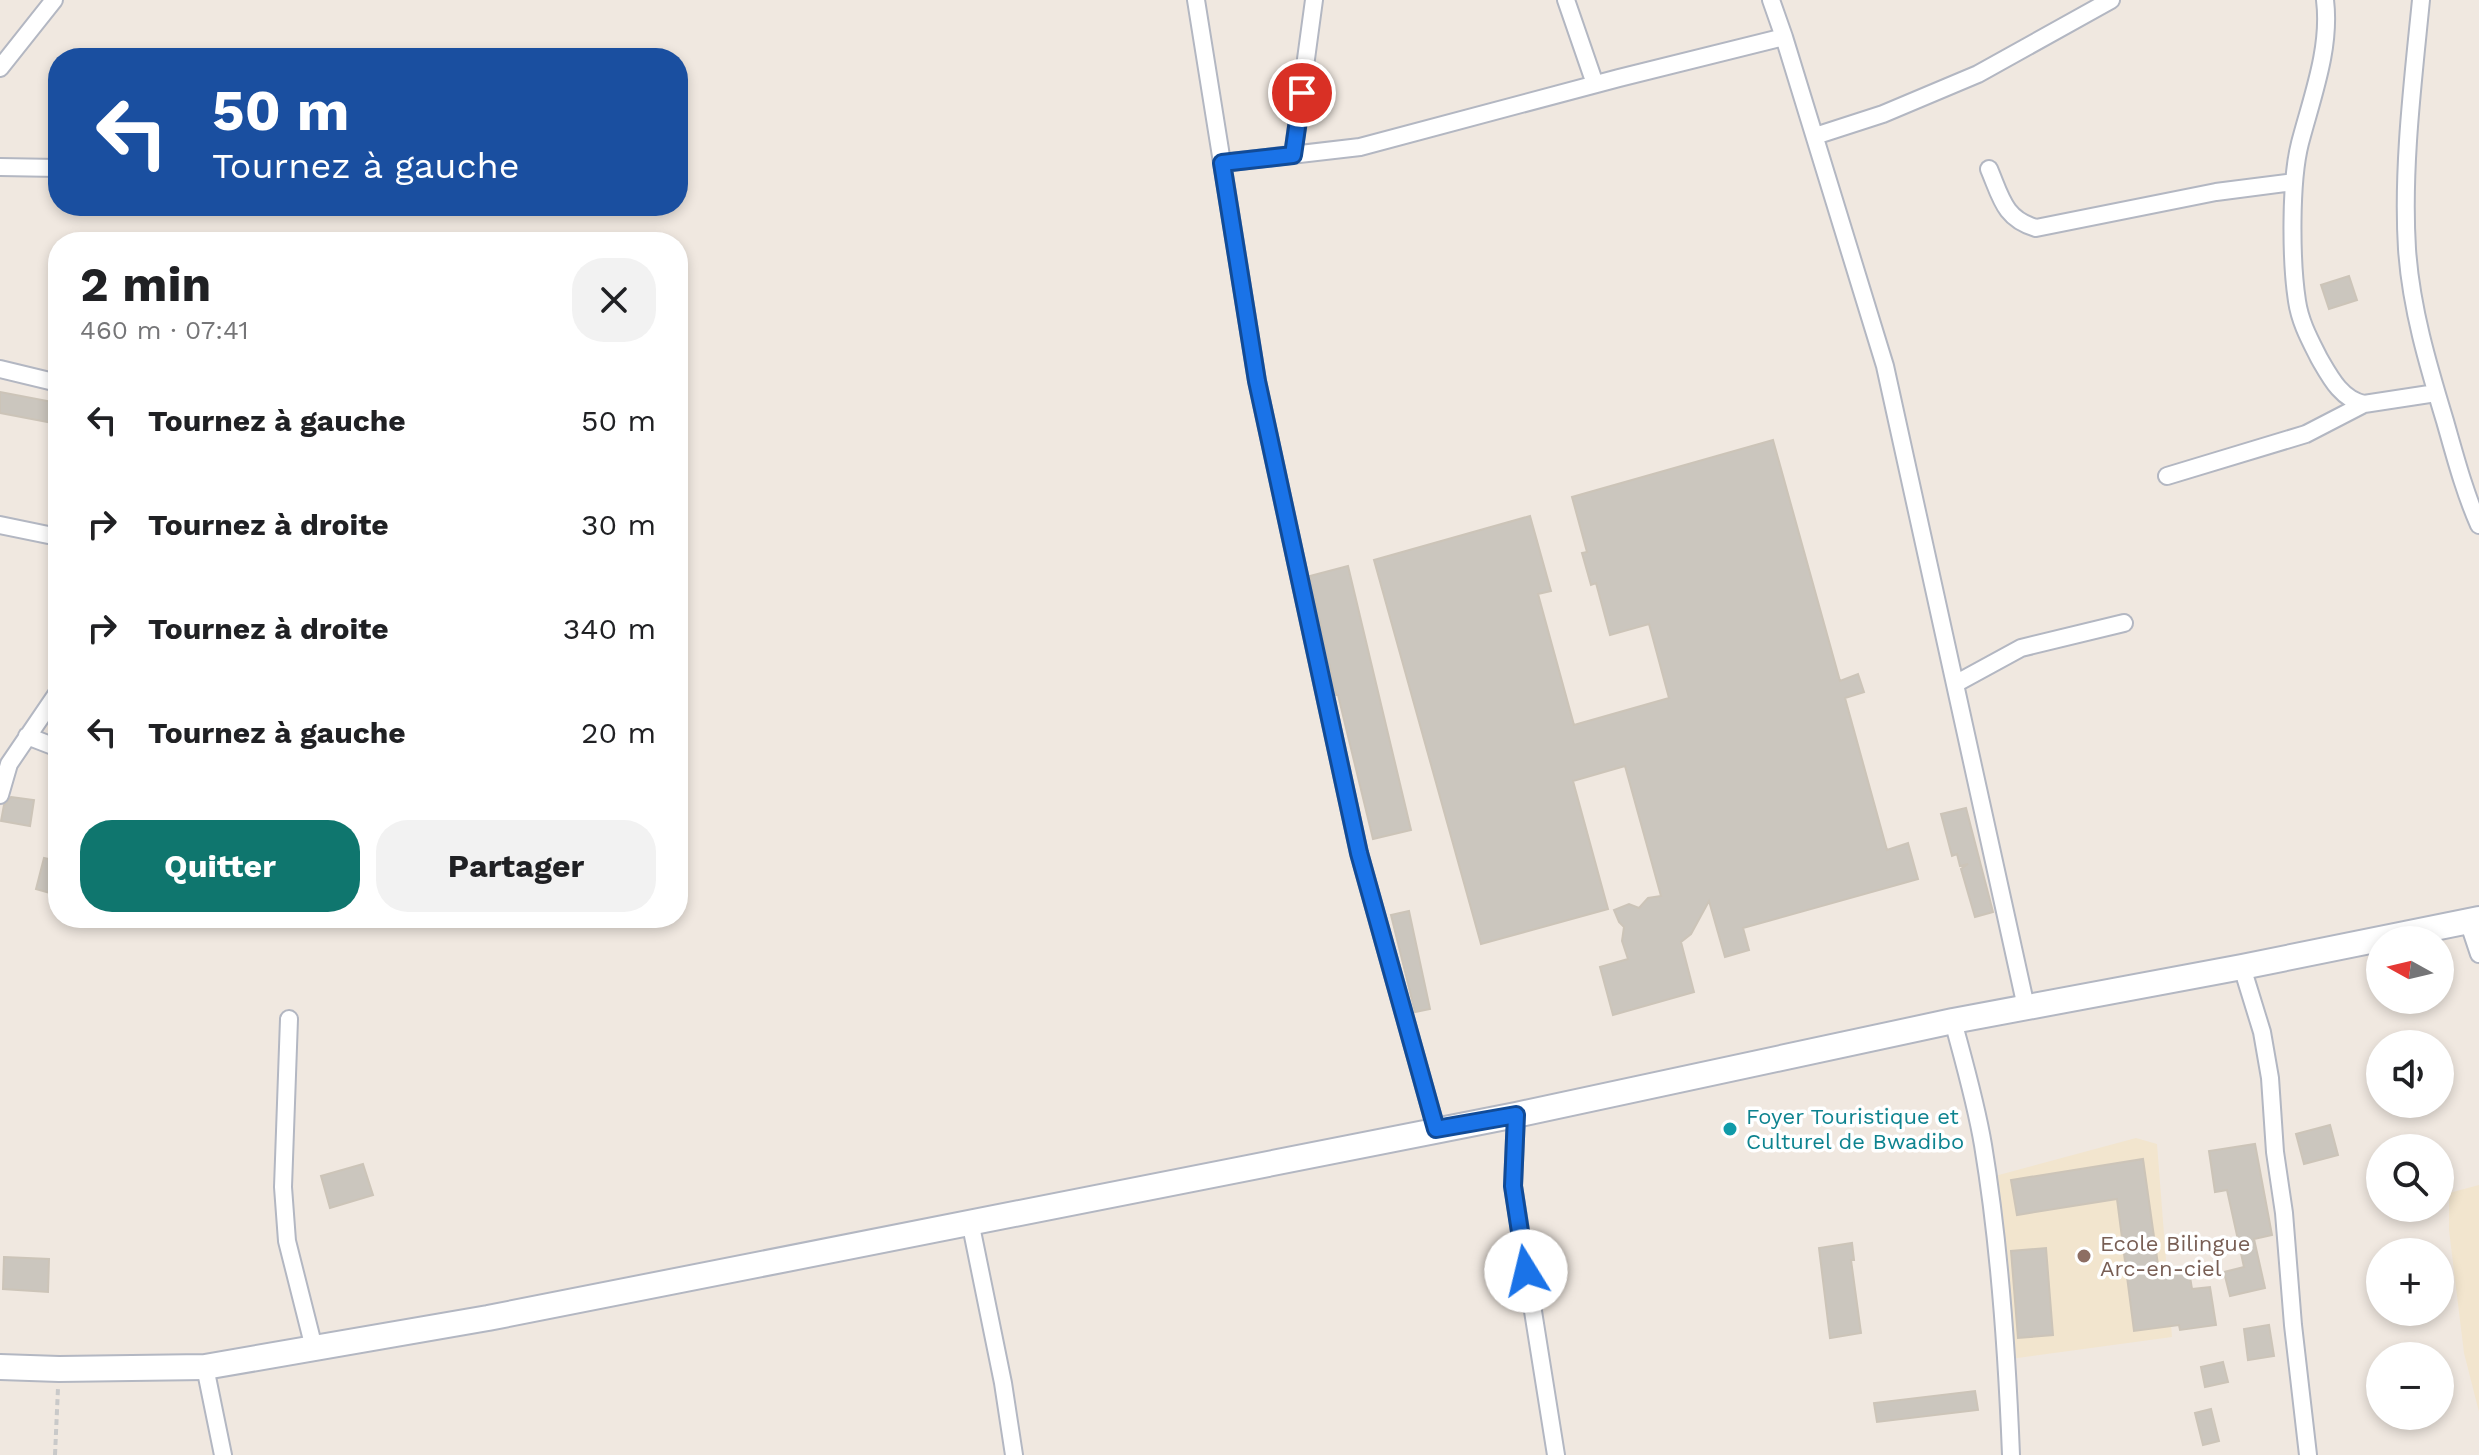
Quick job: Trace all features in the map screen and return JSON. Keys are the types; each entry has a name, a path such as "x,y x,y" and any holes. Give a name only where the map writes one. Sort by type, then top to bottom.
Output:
{"main road":[{"path":"0,1367 205,1367 488,1318 1516,1115 1953,1021 2473,920"}],"street":[{"path":"0,68 54,0"},
{"path":"1196,0 1257,381 1356,838 1436,1129"},
{"path":"1293,155 1314,0"},
{"path":"1566,0 1595,84"},
{"path":"1771,0 1885,366 2026,1007"},
{"path":"2325,0 2321,69 2300,145 2294,182 2297,302 2306,333 2332,380 2354,402 2364,404"},
{"path":"2421,0 2407,183 2407,246 2412,293 2436,393 2468,500 2479,525"},
{"path":"1815,136 1883,114 1978,74 2102,2"},
{"path":"1222,163 1360,147 1784,37"},
{"path":"0,167 48,168"},
{"path":"1989,169 2006,209 2018,223 2036,228 2216,192 2294,182"},
{"path":"0,369 48,381"},
{"path":"2167,476 2306,434 2364,404 2436,393"},
{"path":"0,525 48,535"},
{"path":"1955,684 2021,648 2124,623"},
{"path":"0,795 4,762 48,706"},
{"path":"27,736 48,744"},
{"path":"2473,920 2479,954"},
{"path":"2242,967 2262,1032 2270,1078 2275,1152 2308,1455"},
{"path":"289,1019 284,1200 287,1241 314,1348"},
{"path":"1953,1021 1983,1144 1991,1202 2011,1455"},
{"path":"1516,1115 1513,1186 1556,1455"},
{"path":"970,1221 1003,1383 1014,1455"},
{"path":"205,1367 223,1455"}],"path":[{"path":"55,1455 59,1369"}],"shaded area":[{"name":"Ecole Bilingue Arc-en-ciel","path":"2136,1138 2157,1144 2172,1337 2010,1359 1995,1176"},
{"path":"2479,1185 2479,1412 2464,1353 2454,1271 2454,1238 2450,1238 2449,1230 2449,1222 2454,1222 2454,1192"}],"building":[{"path":"2349,276 2357,300 2329,309 2321,285"},
{"path":"0,392 48,401 48,422 0,413"},
{"path":"1773,440 1840,681 1858,674 1864,692 1845,698 1887,850 1908,843 1918,879 1743,928 1749,950 1725,957 1709,901 1691,934 1681,942 1694,992 1613,1015 1600,967 1628,959 1622,941 1624,927 1614,910 1629,904 1639,908 1648,898 1661,896 1625,766 1573,781 1608,909 1481,944 1374,560 1530,516 1551,591 1538,594 1574,725 1669,698 1649,624 1610,635 1596,583 1591,585 1582,553 1587,552 1572,497"},
{"path":"1348,566 1411,830 1373,839 1336,695 1310,576"},
{"path":"11,797 34,800 30,826 1,821 4,805"},
{"path":"1966,808 1993,912 1975,917 1961,869 1968,864 1960,866 1957,854 1952,856 1941,814"},
{"path":"44,858 48,859 48,892 36,889"},
{"path":"1409,911 1430,1009 1415,1012 1391,915"},
{"path":"2330,1125 2338,1155 2304,1164 2296,1134"},
{"path":"2255,1144 2272,1235 2254,1239 2265,1288 2230,1296 2224,1272 2244,1267 2227,1190 2215,1192 2209,1151"},
{"path":"2143,1159 2160,1279 2189,1271 2192,1289 2210,1287 2216,1325 2180,1330 2179,1325 2134,1331 2117,1199 2017,1215 2011,1180"},
{"path":"363,1164 373,1195 330,1208 321,1176"},
{"path":"1852,1243 1854,1260 1851,1260 1861,1333 1830,1338 1819,1248"},
{"path":"2046,1248 2053,1335 2018,1338 2011,1251"},
{"path":"4,1257 49,1259 48,1292 3,1289"},
{"path":"2269,1325 2274,1356 2248,1360 2244,1329"},
{"path":"2223,1362 2228,1382 2205,1387 2201,1367"},
{"path":"1975,1391 1978,1410 1877,1422 1874,1403"},
{"path":"2211,1409 2219,1441 2203,1445 2195,1413"}],"place":[{"name":"Foyer Touristique et Culturel de Bwadibo","path":"1730,1129"},
{"name":"Ecole Bilingue Arc-en-ciel","path":"2084,1256"}],"route":[{"path":"1302,93 1293,155 1222,163 1257,381 1359,853 1436,1129 1516,1115 1513,1186 1526,1271"}]}
